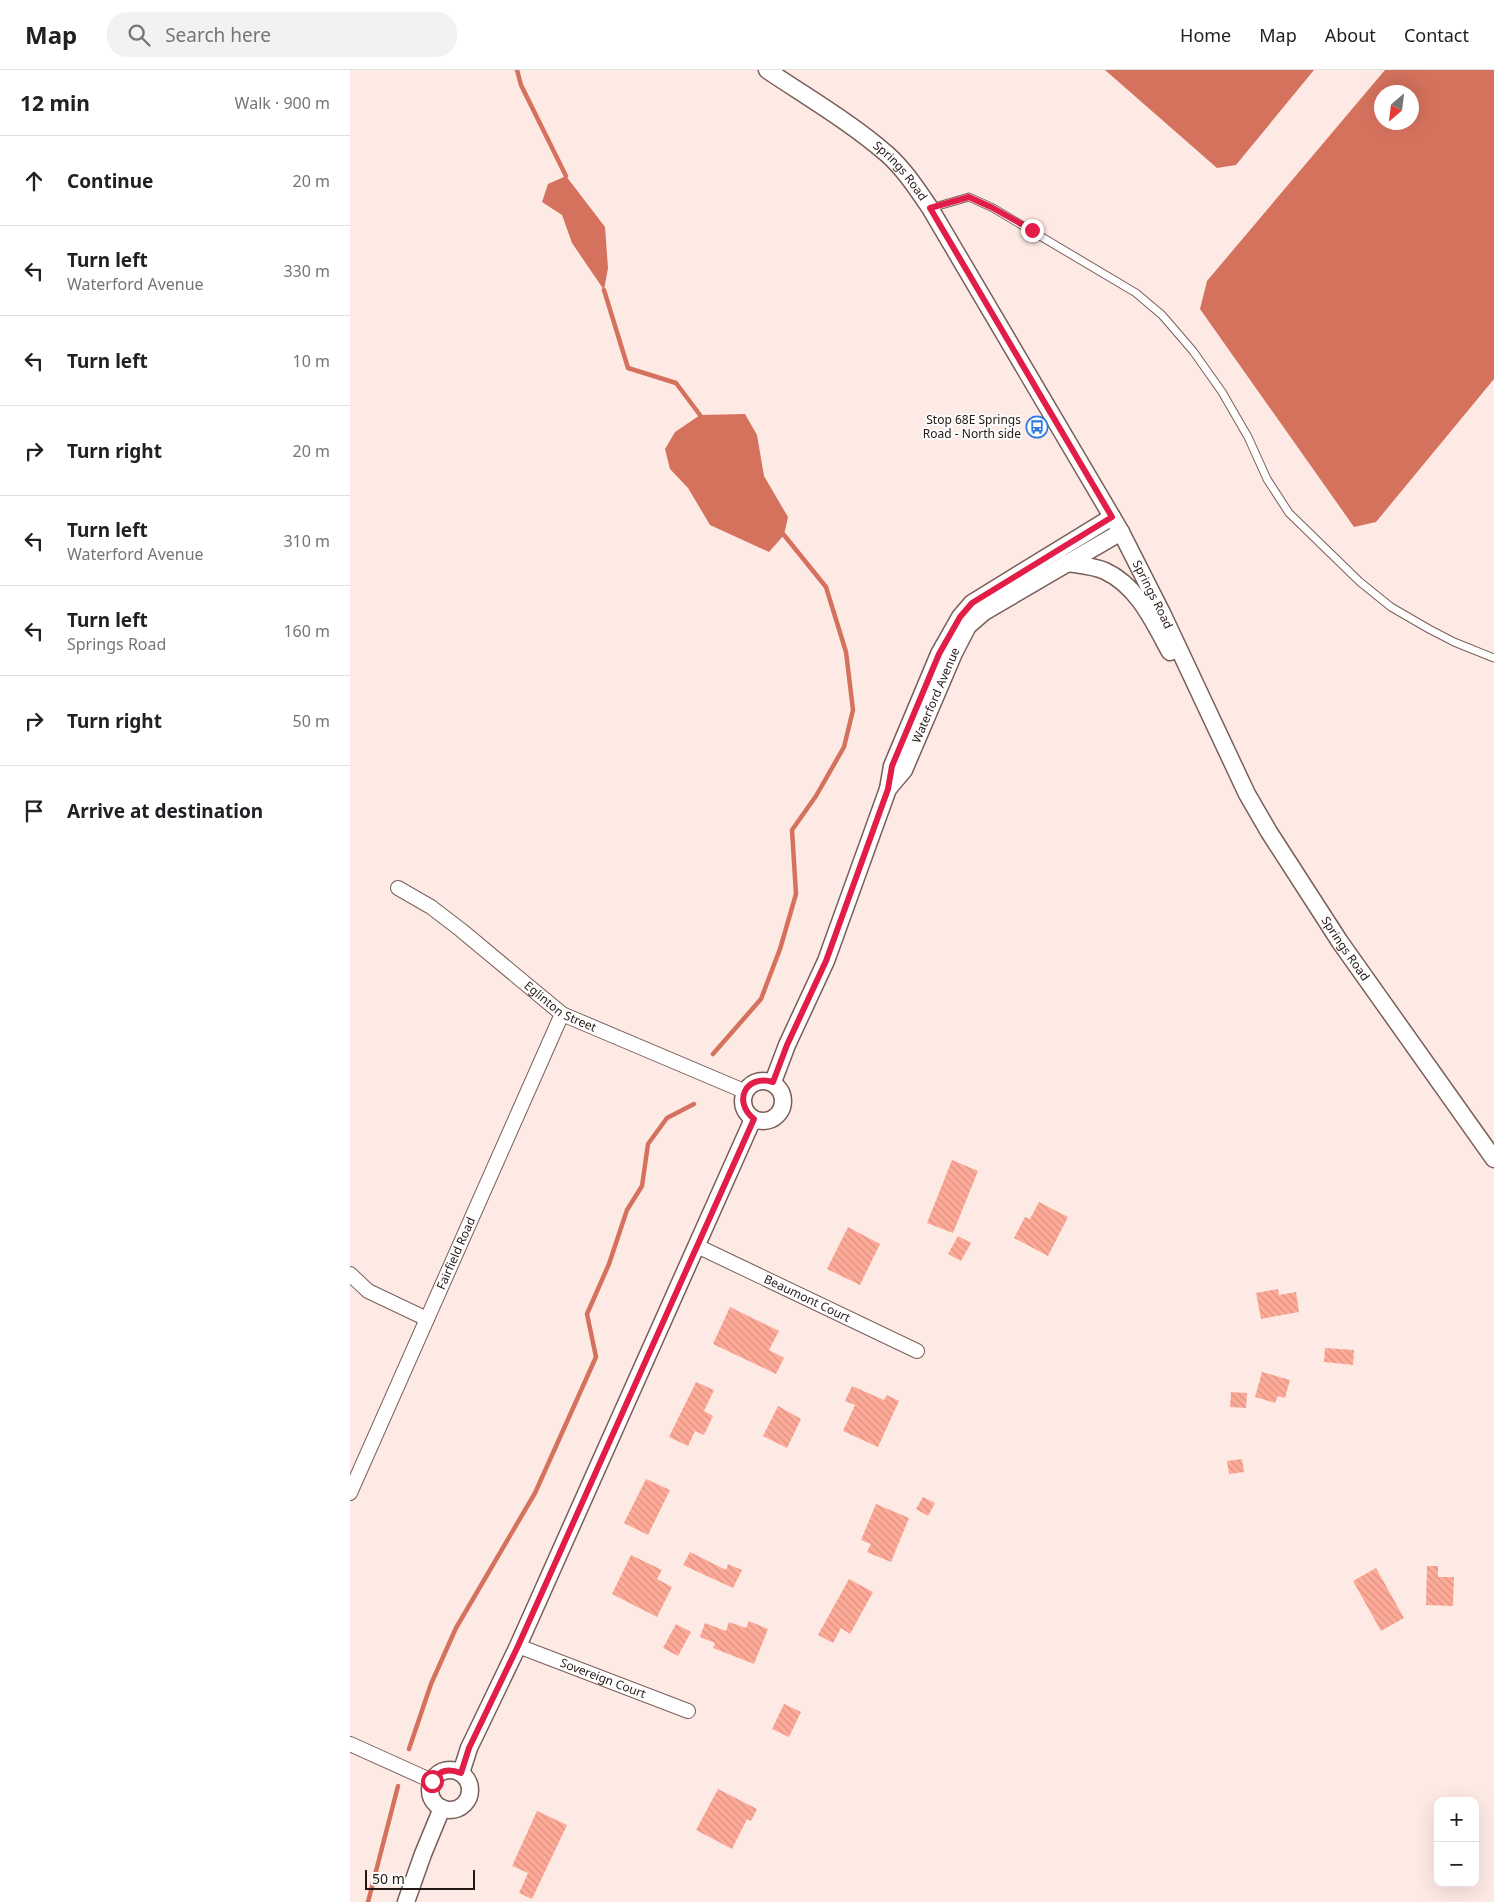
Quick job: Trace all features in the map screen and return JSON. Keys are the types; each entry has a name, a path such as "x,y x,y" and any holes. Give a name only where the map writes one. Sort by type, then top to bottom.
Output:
{"street":[{"name":"Springs Road","path":"767,70 834,114 887,154 909,178 930,208 1121,532 1162,613 1242,786 1269,832 1340,942 1494,1159"},
{"name":"Waterford Avenue","path":"773,1082 787,1045 826,961 888,789 892,766 939,654 960,617 972,603 1112,517"},
{"name":"Waterford Avenue","path":"888,789 904,770 954,653 968,626 984,612 1121,532"},
{"path":"1067,563 1104,571 1129,587 1141,602 1170,652 1247,812 1269,832"},
{"name":"Eglinton Street","path":"398,888 431,907 461,930 562,1014 744,1092"},
{"name":"Fairfield Road","path":"350,1493 562,1014"},
{"path":"757,1081 773,1082 783,1095 784,1103 782,1110 769,1120 761,1121 754,1119 747,1114 744,1107 742,1099 744,1092 757,1081"},
{"path":"461,1773 469,1748 518,1646 754,1119"},
{"name":"Beaumont Court","path":"697,1246 918,1351"},
{"path":"350,1274 368,1291 427,1318"},
{"name":"Sovereign Court","path":"518,1646 688,1711"},
{"path":"350,1744 432,1781"},
{"path":"444,1770 453,1770 461,1773 470,1785 468,1799 457,1809 442,1808 431,1797 432,1781 437,1774 444,1770"},
{"path":"406,1902 442,1808"}],"lane":[{"path":"930,208 969,197 993,208 1136,293 1162,315 1193,351 1222,392 1248,437 1267,478 1289,513 1360,582 1391,607 1454,642 1494,658"}],"shaded area":[{"path":"1105,70 1314,70 1236,165 1217,168"},
{"path":"1385,70 1494,70 1494,379 1376,522 1354,527 1200,309 1207,281"},
{"path":"566,176 605,227 608,268 604,290 572,243 562,215 542,202 548,184"},
{"path":"745,414 757,435 764,476 788,517 784,535 769,552 710,525 688,488 670,469 665,449 675,432 700,415"}],"building":[{"path":"952,1160 978,1171 953,1233 927,1223"},
{"path":"1039,1202 1068,1217 1048,1256 1014,1238 1025,1217 1030,1219"},
{"path":"848,1227 880,1244 860,1285 827,1269"},
{"path":"958,1236 971,1243 961,1261 948,1254"},
{"path":"1278,1289 1279,1295 1296,1292 1299,1312 1261,1319 1256,1293"},
{"path":"730,1307 779,1331 769,1350 784,1358 776,1374 713,1344"},
{"path":"1325,1348 1354,1350 1353,1365 1324,1362"},
{"path":"1262,1372 1290,1380 1285,1398 1278,1396 1275,1403 1255,1397"},
{"path":"696,1382 714,1390 704,1411 713,1416 704,1435 695,1431 688,1446 669,1437"},
{"path":"852,1386 884,1400 887,1395 899,1401 878,1447 843,1431 855,1405 845,1401"},
{"path":"1231,1392 1247,1393 1246,1408 1230,1407"},
{"path":"778,1406 801,1419 787,1448 763,1436"},
{"path":"1242,1459 1244,1472 1229,1474 1227,1461"},
{"path":"646,1479 670,1490 648,1535 624,1523"},
{"path":"923,1497 935,1503 928,1516 916,1509"},
{"path":"876,1504 909,1518 891,1562 867,1552 871,1544 861,1540"},
{"path":"690,1552 726,1570 728,1564 742,1570 733,1588 683,1565"},
{"path":"631,1555 662,1570 657,1579 672,1587 657,1617 612,1594"},
{"path":"1427,1566 1438,1566 1438,1577 1454,1577 1453,1606 1426,1605"},
{"path":"1376,1568 1404,1618 1381,1631 1353,1581"},
{"path":"849,1579 873,1592 850,1634 841,1628 833,1643 818,1635"},
{"path":"749,1621 768,1629 754,1664 713,1648 715,1643 700,1637 705,1623 726,1631 729,1622 746,1628"},
{"path":"676,1624 691,1632 678,1656 663,1648"},
{"path":"784,1704 801,1712 789,1737 772,1729"},
{"path":"718,1789 757,1809 751,1821 747,1819 732,1849 696,1830"},
{"path":"537,1811 567,1825 532,1899 519,1893 528,1873 512,1866"}],"waterway":[{"path":"517,70 521,85 566,176"},
{"path":"604,290 628,368 676,383 700,415"},
{"path":"713,1054 761,999 780,949 796,894 792,830 816,796 844,747 853,710 846,652 826,587 784,535"},
{"path":"409,1749 431,1684 456,1628 535,1493 596,1357 587,1314 609,1264 627,1210 642,1186 648,1144 667,1118 694,1104"},
{"path":"368,1902 398,1786"}],"place":[{"name":"Stop 68E Springs Road - North side","path":"1037,427"}],"route":[{"path":"432,1781 437,1774 444,1770 453,1770 461,1773 469,1748 518,1646 754,1119 747,1114 744,1107 742,1099 744,1092 757,1081 773,1082 787,1045 826,961 888,789 892,766 939,654 951,631 972,603 1112,517 930,208 969,197 1032,230"}]}
